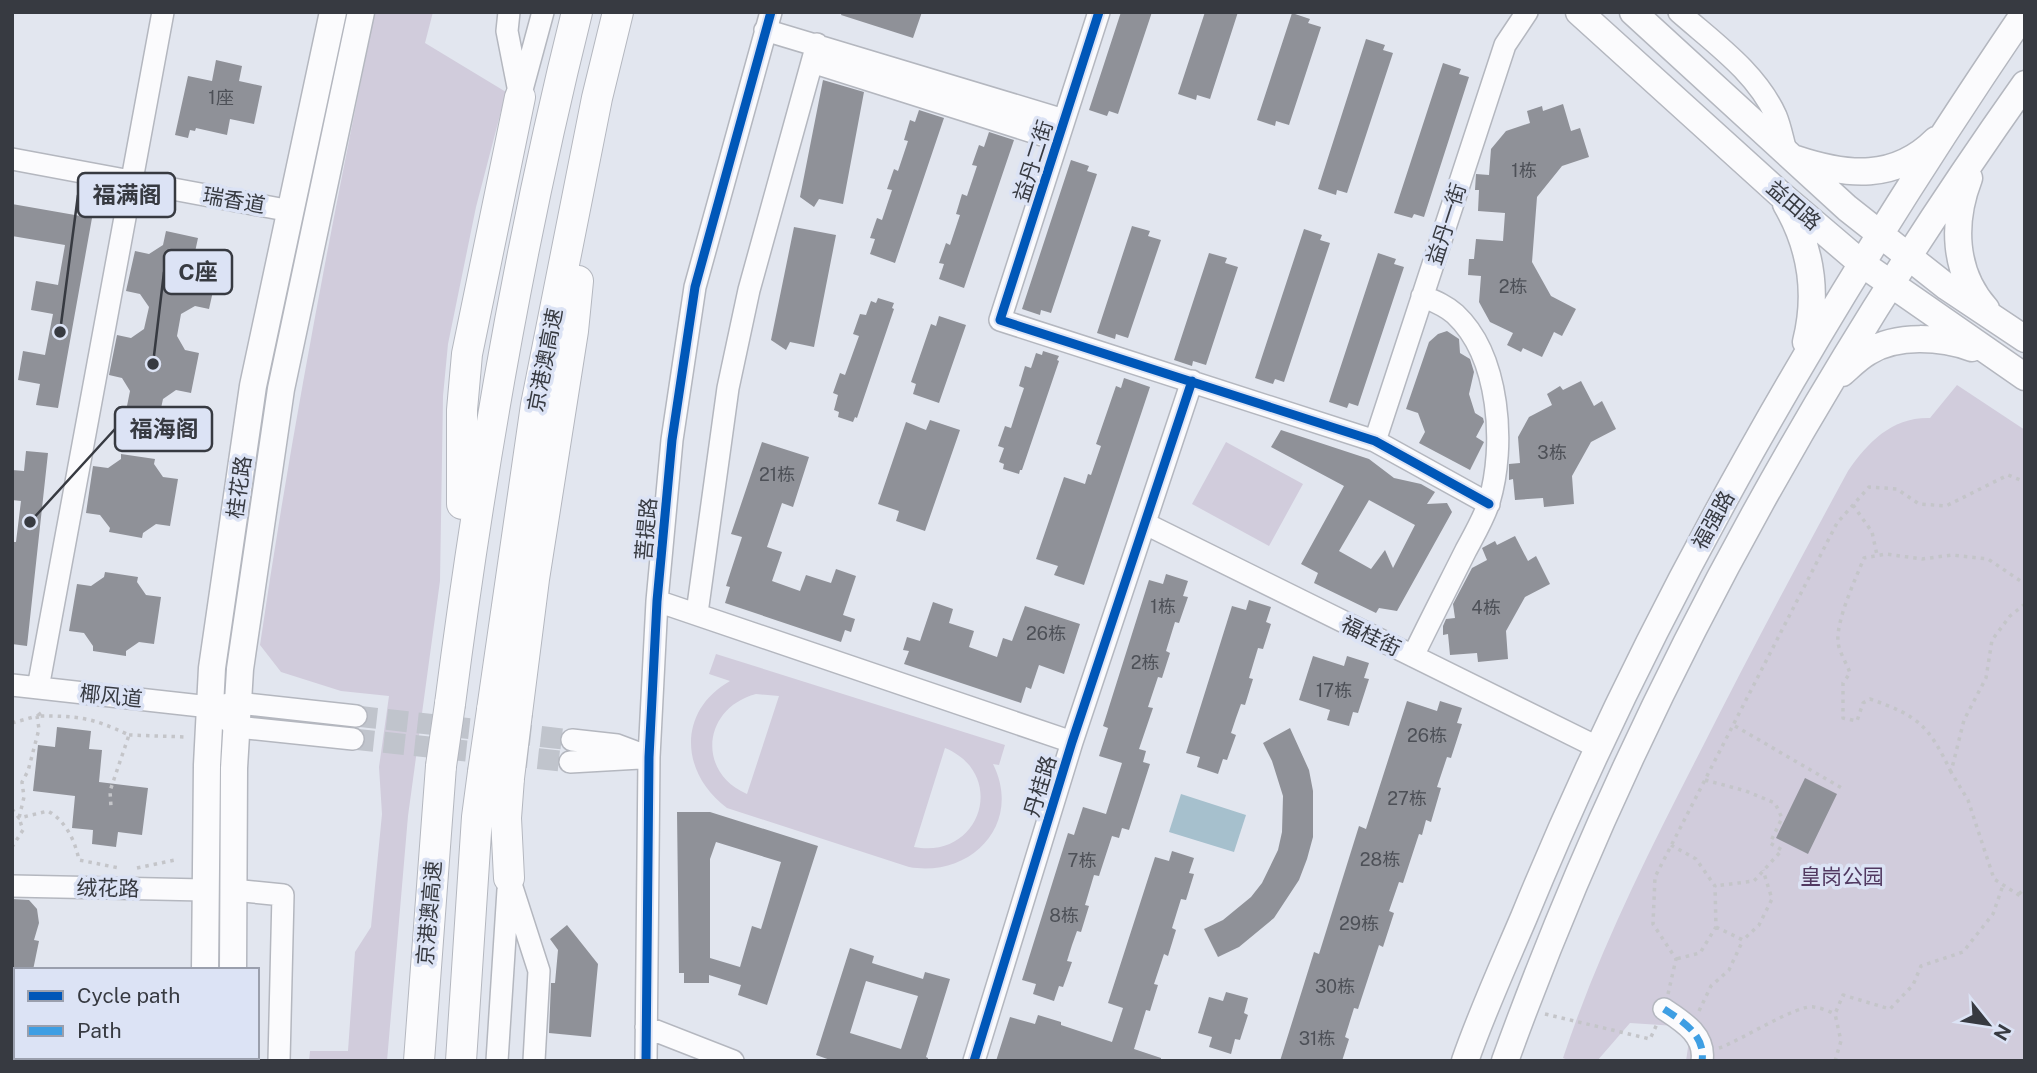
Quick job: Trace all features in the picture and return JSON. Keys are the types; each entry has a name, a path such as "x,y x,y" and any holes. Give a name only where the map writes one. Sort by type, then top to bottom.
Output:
{"highway":[{"name":"京港澳高速","path":"419,1061 441,766 483,468 556,94 577,12"},
{"path":"509,878 506,818 496,775 504,712 534,579 573,331 597,98 618,12"},
{"path":"463,606 462,410 467,354 520,97"},
{"name":"京港澳高速","path":"461,1061 477,817 496,775"}],"main road":[{"name":"桂花路","path":"205,968 204,890 212,668 254,386 334,12"},
{"name":"桂花路","path":"233,968 234,768 240,669 281,389 362,12"},
{"name":"益田路","path":"1579,12 1780,194 1861,263 2025,377"},
{"name":"益田路","path":"1633,12 1787,156 1881,235 1947,287 2025,340"},
{"name":"福强路","path":"1465,1061 1543,870 1597,747 1669,600 1801,364 1861,263 2025,12"},
{"name":"福强路","path":"1505,1061 1576,882 1629,760 1719,583 1826,387 1889,284 2025,84"},
{"path":"1787,156 1844,172 1871,172 1897,165 1918,155 1934,143 1951,123"},
{"path":"1981,146 1965,188 1957,220 1958,248 1975,296 1996,320"},
{"path":"1780,194 1796,222 1808,253 1811,274 1811,306 1801,364"},
{"path":"1826,387 1869,351 1900,341 1930,339 1958,343 1993,355"}],"street":[{"path":"38,688 163,12"},
{"path":"509,12 507,31 520,97"},
{"path":"520,97 543,12"},
{"name":"益丹二街","path":"1099,12 1000,320 1192,381"},
{"name":"益丹一街","path":"1375,441 1505,45 1527,12"},
{"path":"1679,12 1735,61 1760,88 1776,117 1787,156"},
{"path":"768,21 815,53 1061,130"},
{"name":"菩提路","path":"646,1061 649,757 657,601 672,440 695,287 768,21"},
{"path":"697,612 728,388 749,290 815,53"},
{"name":"瑞香道","path":"12,159 291,211"},
{"path":"1413,656 1489,504 1498,465 1496,403 1488,370 1474,338 1456,316 1441,304 1422,296"},
{"path":"1192,381 1375,441 1489,504"},
{"name":"丹桂路","path":"974,1061 1072,742 1192,381"},
{"name":"福桂街","path":"1146,524 1597,747"},
{"path":"657,601 697,612 1072,742"},
{"name":"椰风道","path":"12,685 210,707"},
{"path":"210,707 353,739"},
{"path":"237,715 356,716"},
{"path":"571,751 617,745 649,757"},
{"path":"509,878 539,971 533,1059"},
{"path":"497,1061 509,878"},
{"name":"绒花路","path":"12,886 204,890"},
{"path":"233,890 283,895 279,1061"},
{"path":"1664,1009 1692,1027 1702,1057"},
{"path":"646,1027 733,1061"}],"path":[{"path":"1524,1010 1650,1040 1664,1009 1676,958 1653,924 1655,877 1735,726 1837,523 1870,487 1897,489 1919,504 1946,506 2008,475 2025,482"},
{"path":"1853,505 1872,532 1877,555"},
{"path":"2025,584 1989,559 1952,555 1922,559 1886,554 1864,558 1843,614 1838,643 1850,673 1843,683 1843,718 1857,721 1863,702 1870,699 1916,720 1935,739 1968,800 1994,879 2025,900"},
{"path":"1951,772 1964,720 1986,678 1992,640 2010,616 2025,604"},
{"path":"12,723 39,715 75,716 98,721 129,735 208,737"},
{"path":"19,818 24,797 22,782 28,771 39,729 39,715"},
{"path":"1735,726 1845,790"},
{"path":"111,807 110,791 129,735"},
{"path":"1705,780 1746,791 1774,803 1782,818 1769,843 1782,850 1754,881 1715,886"},
{"path":"12,809 23,830 12,847"},
{"path":"19,818 48,811 58,817 66,829 76,845 79,860 121,868"},
{"path":"1671,845 1696,859 1715,886 1716,927 1700,953 1676,958"},
{"path":"131,868 155,866 175,860"},
{"path":"1692,1027 1711,986 1729,970 1743,940 1759,925 1772,899 1763,870"},
{"path":"1835,1061 1841,1041 1835,1014 1843,995 1890,1009 1913,985 1921,966 1962,952 1993,914 2003,885"},
{"path":"2019,894 2025,888"},
{"path":"1716,927 1743,940"},
{"path":"1702,1057 1812,1006 1835,1014"}],"green space":[{"path":"375,12 433,12 425,43 506,92 476,207 448,344 443,396 440,581 408,816 387,1061 309,1061 310,1051 348,1051 355,952 371,927 382,814 379,767 389,696 341,691 281,672 260,645 313,328"},
{"name":"皇岗公园","path":"1957,385 2025,430 2025,1061 1686,1061 1691,1027 1630,1023 1597,1061 1570,1061 1563,1058 1609,939 1645,862 1738,678 1848,471 1882,433 1904,422 1930,418"},
{"path":"1226,442 1303,484 1269,546 1192,504"},
{"path":"716,654 1005,745 999,765 993,764 1001,786 1001,807 996,826 986,842 971,855 953,864 932,868 909,867 727,808 711,794 700,778 693,760 693,725 713,694 730,681 709,674","holes":["756,694 779,696 747,794 731,784 719,771 713,756 712,741 716,726 725,712 738,701","945,748 965,760 976,776 981,794 978,812 970,828 956,841 937,848 914,847"]}],"water":[{"path":"1181,794 1246,815 1234,852 1169,832"}],"building":[{"path":"842,12 922,12 913,38 841,15"},
{"path":"1121,12 1152,12 1118,114 1109,111 1107,116 1089,110"},
{"path":"1205,12 1238,12 1210,99 1197,95 1196,100 1178,94"},
{"path":"1292,13 1310,19 1308,23 1321,27 1289,125 1276,121 1275,126 1257,120"},
{"path":"1366,39 1385,45 1383,50 1393,53 1347,193 1337,190 1336,195 1318,189"},
{"path":"216,60 242,66 239,81 262,86 254,124 230,119 227,135 196,128 195,131 190,130 188,138 175,135 188,76 212,81"},
{"path":"1443,63 1461,69 1459,74 1469,77 1424,217 1414,214 1412,218 1394,213"},
{"path":"823,80 864,92 843,204 819,199 814,207 800,197"},
{"path":"1563,104 1571,131 1580,128 1589,157 1562,166 1537,197 1532,262 1551,296 1576,309 1562,336 1554,332 1542,357 1523,348 1521,352 1507,345 1513,333 1490,322 1479,302 1481,276 1468,275 1469,259 1474,259 1476,239 1503,241 1505,213 1478,211 1479,190 1475,190 1476,174 1489,175 1491,149 1506,131 1530,123 1527,111 1542,106 1543,111"},
{"path":"919,110 944,118 895,263 870,254 875,239 870,238 877,218 882,220 892,190 887,189 894,169 898,171 908,141 904,140 910,120 915,122"},
{"path":"989,132 1014,140 964,288 939,279 944,264 939,263 946,243 950,245 960,215 956,214 962,194 967,196 977,166 972,165 979,145 984,147"},
{"path":"1071,160 1089,166 1087,171 1097,174 1051,313 1041,310 1040,315 1022,309"},
{"path":"12,204 92,218 58,408 36,405 40,384 18,380 23,351 45,355 53,314 31,310 36,281 58,285 65,245 12,236"},
{"path":"1132,226 1150,231 1148,236 1161,240 1128,338 1116,334 1115,339 1097,333"},
{"path":"794,227 836,235 814,347 790,342 786,350 771,340"},
{"path":"1304,229 1322,235 1320,240 1330,243 1284,382 1275,379 1273,384 1255,378"},
{"path":"166,231 198,238 195,252 204,266 218,269 209,309 195,306 181,314 177,336 185,350 199,353 191,393 176,390 163,399 160,413 127,406 130,391 122,378 109,375 117,335 131,338 144,329 149,307 140,294 126,291 135,251 149,254 163,245"},
{"path":"1209,253 1227,258 1225,263 1238,267 1206,365 1193,361 1192,366 1174,360"},
{"path":"1378,253 1396,259 1394,264 1404,267 1358,406 1349,403 1347,408 1329,402"},
{"path":"878,298 894,303 894,309 857,418 855,417 853,422 838,417 839,412 834,410 838,395 833,393 840,373 845,375 859,336 853,334 860,314 866,315 871,301 876,303"},
{"path":"939,316 966,325 939,403 913,394 916,384 911,382 931,324 936,326"},
{"path":"1447,331 1459,339 1460,353 1470,359 1474,372 1469,394 1475,413 1483,418 1484,422 1476,437 1484,442 1470,470 1419,443 1425,432 1418,413 1406,409 1429,342 1438,334"},
{"path":"1043,351 1059,356 1059,361 1019,474 1003,469 1004,464 999,462 1004,448 998,446 1005,426 1011,428 1024,388 1019,386 1025,366 1031,368 1036,353 1042,355"},
{"path":"1124,378 1150,387 1084,585 1054,575 1058,566 1036,559 1064,477 1085,484 1088,474 1091,475 1101,446 1096,444 1116,386 1121,388"},
{"path":"1581,381 1594,406 1602,401 1616,429 1591,442 1572,476 1574,504 1544,507 1543,498 1515,500 1513,479 1509,480 1509,464 1520,463 1518,437 1529,417 1552,405 1547,394 1560,386 1563,390"},
{"path":"930,420 960,430 925,531 896,521 899,511 878,504 906,422 926,430"},
{"path":"1281,430 1369,459 1394,478 1421,484 1435,492 1427,504 1447,503 1452,512 1397,611 1379,608 1376,613 1314,583 1318,573 1301,564 1344,486 1271,447","holes":["1369,500 1415,525 1393,568 1385,550 1371,569 1339,551"]},
{"path":"762,442 809,457 793,507 782,503 767,547 782,552 772,581 800,591 806,575 831,583 836,569 856,576 843,615 855,619 851,632 845,630 841,642 725,603 730,587 726,586 742,537 731,534"},
{"path":"26,451 48,453 27,646 12,644 12,542 16,542 21,501 12,500 12,470 24,471"},
{"path":"121,454 155,459 154,464 163,477 178,479 170,526 156,524 143,533 142,538 109,532 110,528 100,515 86,513 93,466 108,468 121,459"},
{"path":"1515,536 1528,561 1536,556 1550,584 1525,597 1506,631 1508,659 1478,662 1477,653 1450,655 1448,634 1443,635 1443,626 1446,619 1455,618 1453,604 1472,568 1487,560 1482,548 1495,541 1497,545"},
{"path":"105,572 138,577 137,582 146,595 161,597 154,644 139,642 126,651 126,656 93,651 93,646 84,633 69,631 77,584 91,586 104,577"},
{"path":"1166,574 1188,581 1183,596 1188,597 1179,623 1175,622 1166,651 1170,653 1148,707 1153,708 1139,749 1146,751 1143,762 1150,764 1129,830 1122,828 1119,838 1112,836 1099,876 1094,875 1085,905 1089,906 1081,932 1077,931 1067,961 1072,962 1063,987 1059,986 1054,1001 1033,994 1036,984 1022,980 1068,833 1074,835 1083,807 1106,814 1122,763 1099,756 1108,728 1103,726 1149,580 1163,584"},
{"path":"1249,600 1271,607 1266,622 1271,624 1263,649 1258,648 1249,678 1253,679 1245,705 1241,704 1231,733 1236,735 1227,760 1223,759 1218,774 1197,767 1200,757 1186,753 1232,606 1246,610"},
{"path":"933,602 953,609 949,623 974,631 969,647 997,657 1003,638 1012,641 1025,606 1080,624 1064,674 1039,665 1031,689 1026,687 1021,703 904,664 909,651 903,650 907,637 920,641"},
{"path":"1313,656 1344,666 1347,656 1369,663 1364,678 1369,679 1358,713 1353,712 1349,726 1327,720 1330,710 1299,700"},
{"path":"1407,701 1437,711 1440,701 1462,708 1457,723 1462,724 1451,758 1447,757 1437,787 1441,788 1431,822 1426,820 1403,883 1399,882 1389,911 1394,913 1383,947 1379,945 1358,1009 1354,1008 1345,1037 1349,1039 1342,1061 1280,1061 1314,952 1319,954 1359,826 1366,829"},
{"path":"57,727 91,731 89,749 102,750 99,782 148,788 142,835 118,832 116,847 92,844 93,830 72,828 75,796 33,791 38,745 55,747"},
{"path":"1290,728 1309,770 1313,791 1313,837 1307,859 1299,880 1274,918 1239,947 1218,957 1204,929 1223,920 1251,897 1262,883 1278,850 1282,832 1283,796 1263,743"},
{"path":"1805,778 1837,794 1808,854 1776,838"},
{"path":"677,812 710,812 818,846 767,1005 738,995 741,985 709,975 709,983 684,983 684,973 679,973","holes":["716,842 781,862 761,929 752,926 740,967 710,958 710,859"]},
{"path":"1172,851 1194,858 1189,873 1194,874 1186,900 1181,899 1172,928 1176,930 1168,956 1164,954 1154,984 1158,985 1150,1011 1146,1010 1134,1049 1161,1058 1161,1061 996,1061 1010,1017 1035,1024 1038,1015 1112,1042 1123,1008 1108,1003 1155,857 1169,861"},
{"path":"12,899 29,900 37,909 39,923 34,940 39,941 33,968 12,970"},
{"path":"567,925 598,964 591,1037 549,1033 551,983 555,983 558,950 550,939"},
{"path":"850,948 874,956 872,963 923,979 925,972 950,979 926,1057 928,1061 833,1061 816,1055","holes":["866,981 918,996 901,1049 850,1033"]},
{"path":"1226,992 1248,998 1244,1013 1248,1015 1240,1040 1235,1039 1231,1054 1209,1047 1212,1037 1198,1033 1209,997 1223,1001"}],"tunnel":[{"path":"356,716 572,740"},
{"path":"353,739 570,762"}],"marked path":[{"path":"1664,1009 1696,1036 1702,1052 1702,1061"}],"cycle path":[{"path":"646,1061 649,757 657,601 672,440 695,287 771,12"},
{"path":"1099,12 1000,320 1375,441 1489,504"},
{"path":"974,1061 1072,742 1192,381"}],"place":[{"name":"福满阁","path":"60,332"},
{"name":"C座","path":"153,364"},
{"name":"福海阁","path":"30,522"}]}
